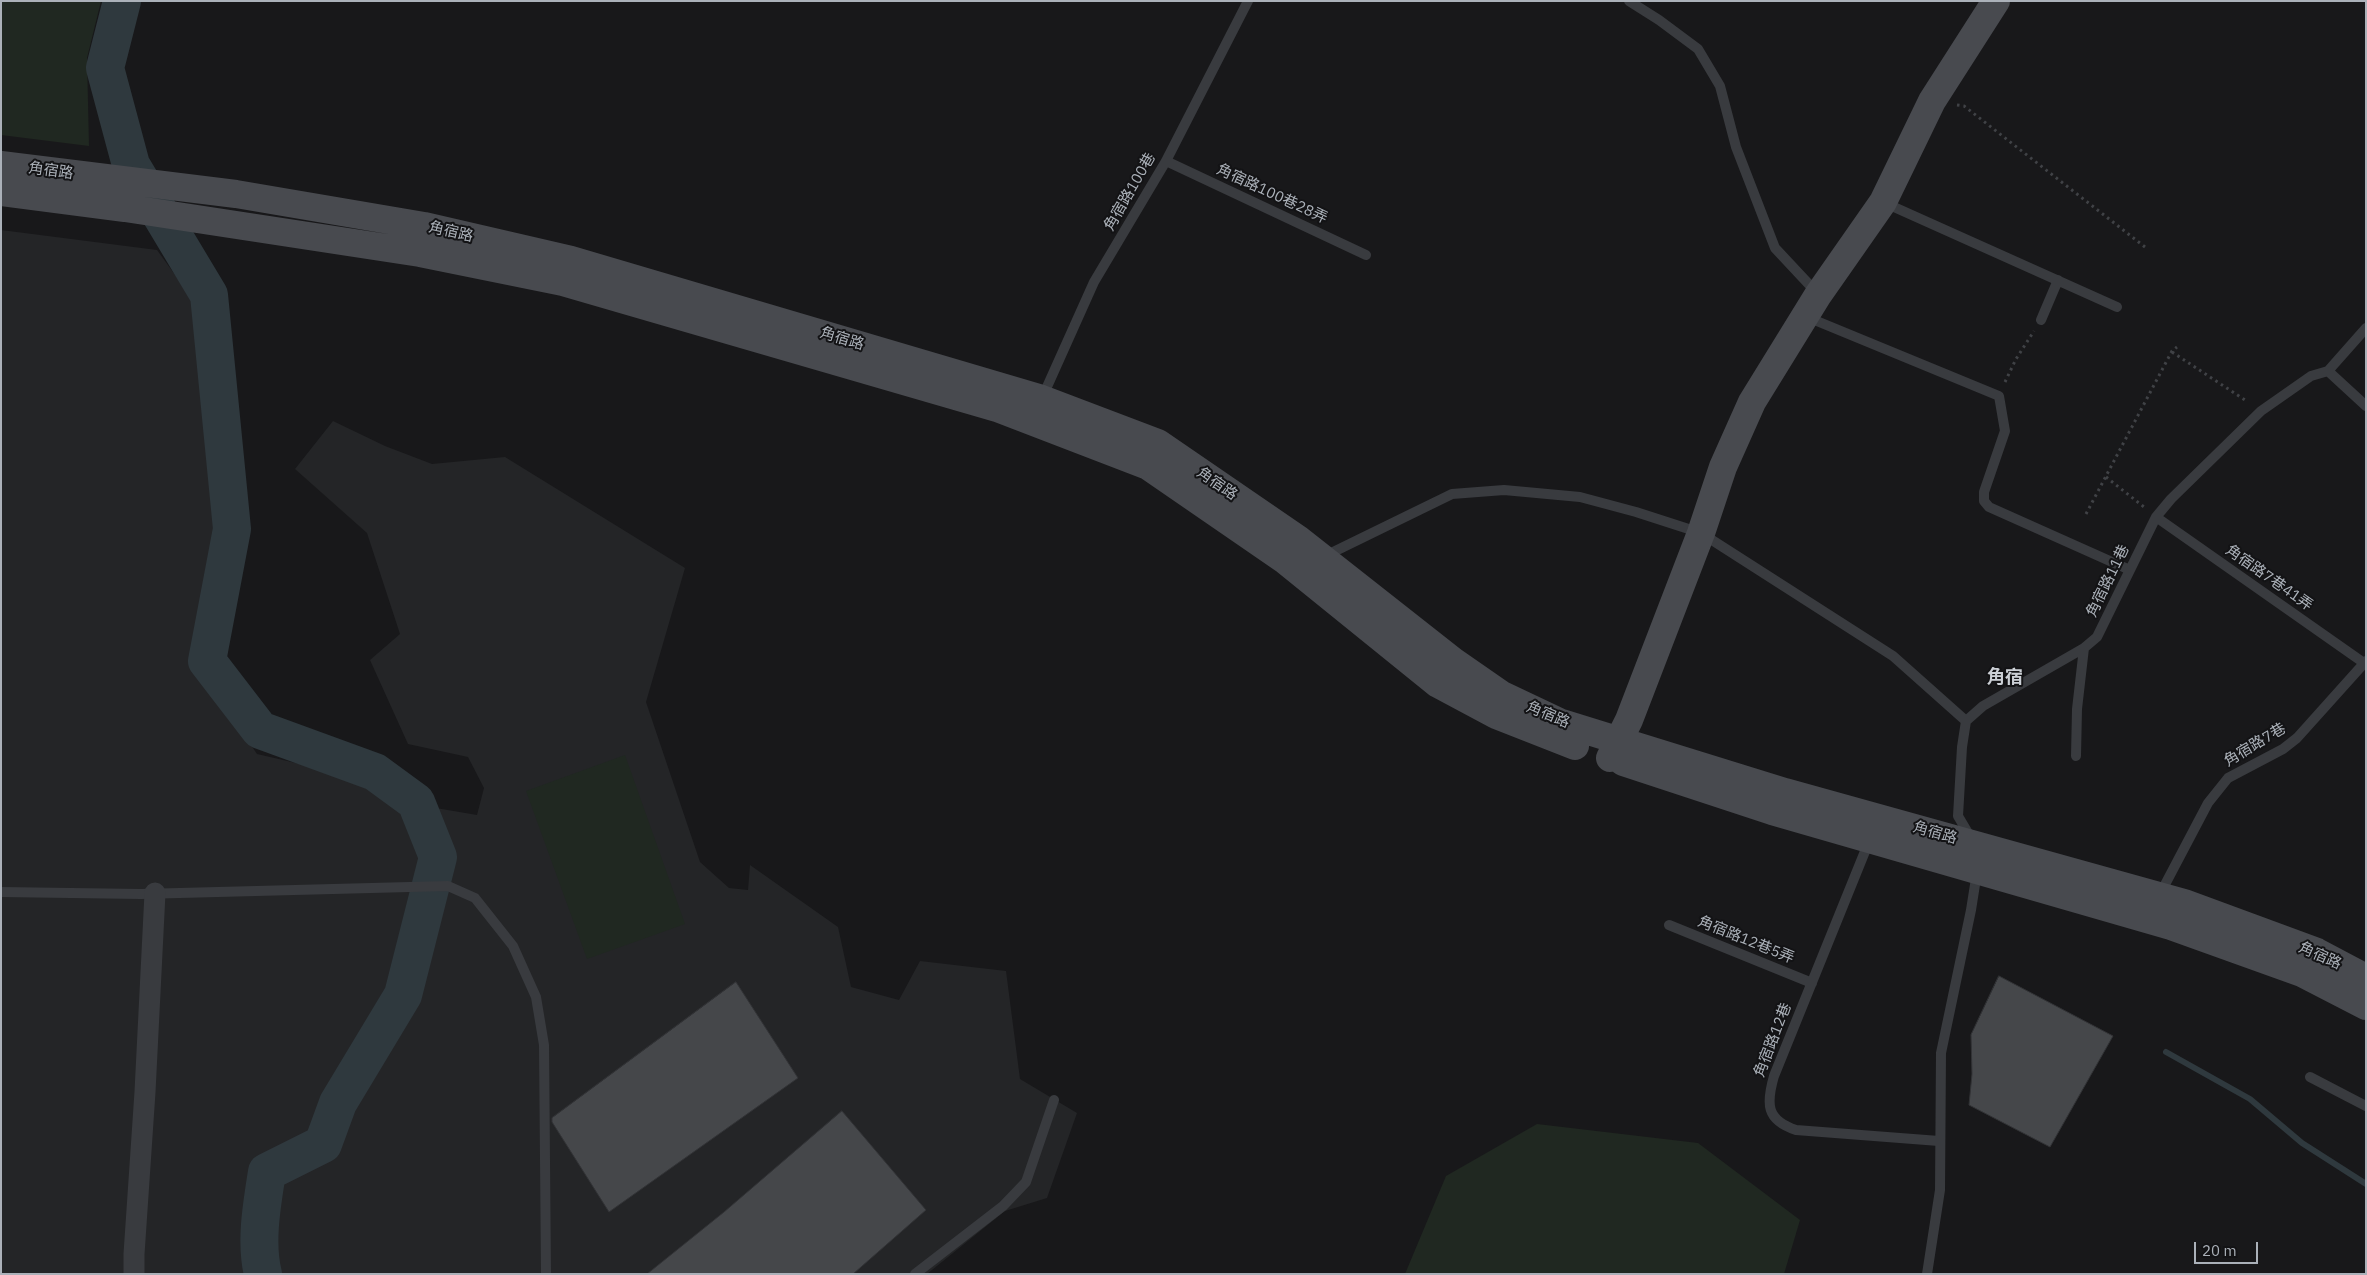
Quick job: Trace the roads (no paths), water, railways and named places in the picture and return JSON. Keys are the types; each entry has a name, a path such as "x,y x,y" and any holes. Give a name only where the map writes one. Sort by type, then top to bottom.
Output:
{"main road":[{"path":"1614,749 1629,720 1701,533 1723,467 1752,402 1812,305 1883,202 1932,101 1996,1"},
{"name":"角宿路","path":"1,164 97,178 188,188 424,226 572,260 1042,398 1158,443 1298,539 1313,567"},
{"name":"角宿路","path":"1,192 125,208 420,253 563,282 997,408 1148,466 1286,561 1313,567 1398,620 1502,695 1614,749 1874,828 2155,908 2302,973 2366,1006"},
{"name":"角宿路","path":"2155,908 2184,902 2317,952 2366,978"}],"street":[{"path":"215,222 221,193"},
{"path":"134,1274 156,893"}],"lane":[{"name":"角宿路100巷","path":"1042,398 1094,282 1166,161 1248,1"},
{"path":"1629,1 1659,20 1698,49 1720,86 1736,147 1775,248 1812,305 1999,396 2005,431 1984,492 1984,501 1989,507 2130,570"},
{"name":"角宿路100巷28弄","path":"1166,161 1366,255"},
{"path":"1883,202 2117,307"},
{"path":"2041,320 2058,280"},
{"name":"角宿路11巷","path":"1966,721 1983,706 2084,648 2097,637 2156,517 2170,499 2261,411 2312,376 2328,371 2366,328"},
{"path":"2328,371 2366,406"},
{"path":"1313,567 1452,494 1504,490 1580,497 1636,512 1701,533 1893,656 1966,721 1962,748 1958,816 1976,857 1971,910 1941,1053 1940,1190 1927,1274"},
{"name":"角宿路7巷41弄","path":"2156,517 2365,662"},
{"path":"2076,756 2077,709 2084,648"},
{"name":"角宿路7巷","path":"2155,908 2208,803 2228,778 2283,749 2297,738 2365,662"},
{"name":"角宿路12巷","path":"1874,828 1770,1092 1769,1108 1777,1121 1796,1130 1939,1141"},
{"path":"1,892 156,893 448,886 475,898 513,946 536,997 544,1045 546,1274"},
{"name":"角宿路12巷5弄","path":"1669,925 1812,983"},
{"path":"2310,1077 2366,1106"},
{"path":"915,1274 1003,1206 1026,1182 1054,1100"}],"waterway":[{"path":"122,1 105,68 131,165 209,295 232,529 207,661 260,730 375,772 416,802 438,857 403,995 338,1103 323,1144 267,1172 259,1236 263,1274"},
{"path":"2166,1052 2250,1099 2302,1143 2366,1184"}],"district":[{"name":"角宿","path":"2005,678"}]}
